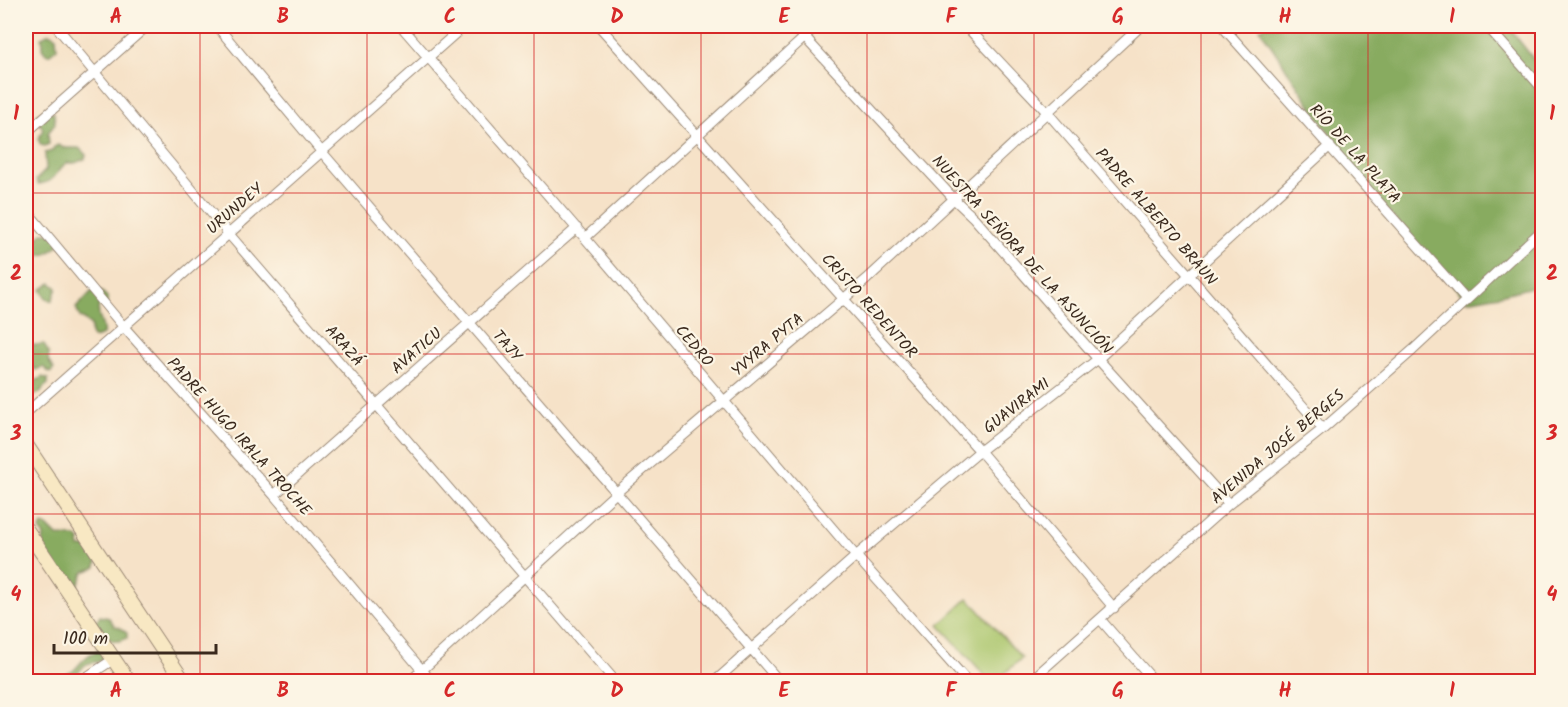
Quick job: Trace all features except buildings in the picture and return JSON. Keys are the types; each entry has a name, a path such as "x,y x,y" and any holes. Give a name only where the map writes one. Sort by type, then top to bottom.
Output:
{"main road":[{"path":"26,445 184,681"},
{"path":"26,529 129,681"}],"street":[{"name":"ARAZÁ","path":"56,26 228,233 616,681"},
{"path":"26,133 147,26"},
{"name":"TAJY","path":"217,26 321,151 780,681"},
{"name":"CEDRO","path":"400,26 577,228 856,556 968,681"},
{"name":"URUNDEY","path":"26,413 464,26"},
{"name":"CRISTO REDENTOR","path":"598,26 980,451 1114,608"},
{"name":"NUESTRA SEÑORA DE LA ASUNCIÓN","path":"794,26 974,218 1229,504"},
{"path":"585,238 817,26"},
{"name":"PADRE ALBERTO BRAUN","path":"966,26 1046,111 1323,429"},
{"name":"YVYRA PYTA","path":"409,681 617,492 844,298 1141,26"},
{"name":"RÍO DE LA PLATA","path":"1222,26 1467,301"},
{"path":"1488,26 1542,88"},
{"name":"GUAVIRAMI","path":"714,681 980,451 1098,359 1330,146"},
{"name":"PADRE HUGO IRALA TROCHE","path":"26,210 123,326 274,495 432,681"},
{"name":"AVATICU","path":"274,495 577,228"},
{"name":"AVENIDA JOSÉ BERGES","path":"1029,681 1229,504 1323,429 1467,301 1542,230"},
{"path":"1100,619 1155,681"},
{"path":"79,681 114,659"}],"green space":[{"path":"1265,26 1508,26 1542,70 1542,293 1536,286 1467,301 1360,180 1260,29"},
{"path":"47,34 56,37 57,48 50,54 46,54 42,49 41,38"},
{"path":"46,110 54,113 55,124 48,133 49,144 45,146 41,145 38,139 43,129 37,114"},
{"path":"58,145 65,148 79,148 86,155 85,159 75,163 66,163 52,179 38,184 36,180 46,170 45,153 52,151"},
{"path":"42,233 54,235 60,244 40,256 33,254 30,246"},
{"path":"51,283 57,288 52,301 46,298 41,290"},
{"path":"92,291 102,292 108,298 108,303 99,305 98,309 103,335 94,338 91,334 91,325 80,317 76,308"},
{"path":"44,344 49,354 48,361 54,369 50,373 43,367 35,370 26,361 26,346"},
{"path":"42,377 48,379 48,384 40,393 26,397 26,388 32,381"},
{"path":"42,525 47,526 57,536 77,537 80,541 79,547 88,547 97,562 96,567 84,572 78,586 65,586 41,551 44,537 40,529"},
{"path":"968,598 1022,658 996,681 990,681 939,625"},
{"path":"100,616 109,618 115,626 127,633 127,638 116,641 107,638 93,621"},
{"path":"103,651 105,655 101,661 87,664 70,681 51,682 74,670 90,655"}]}
